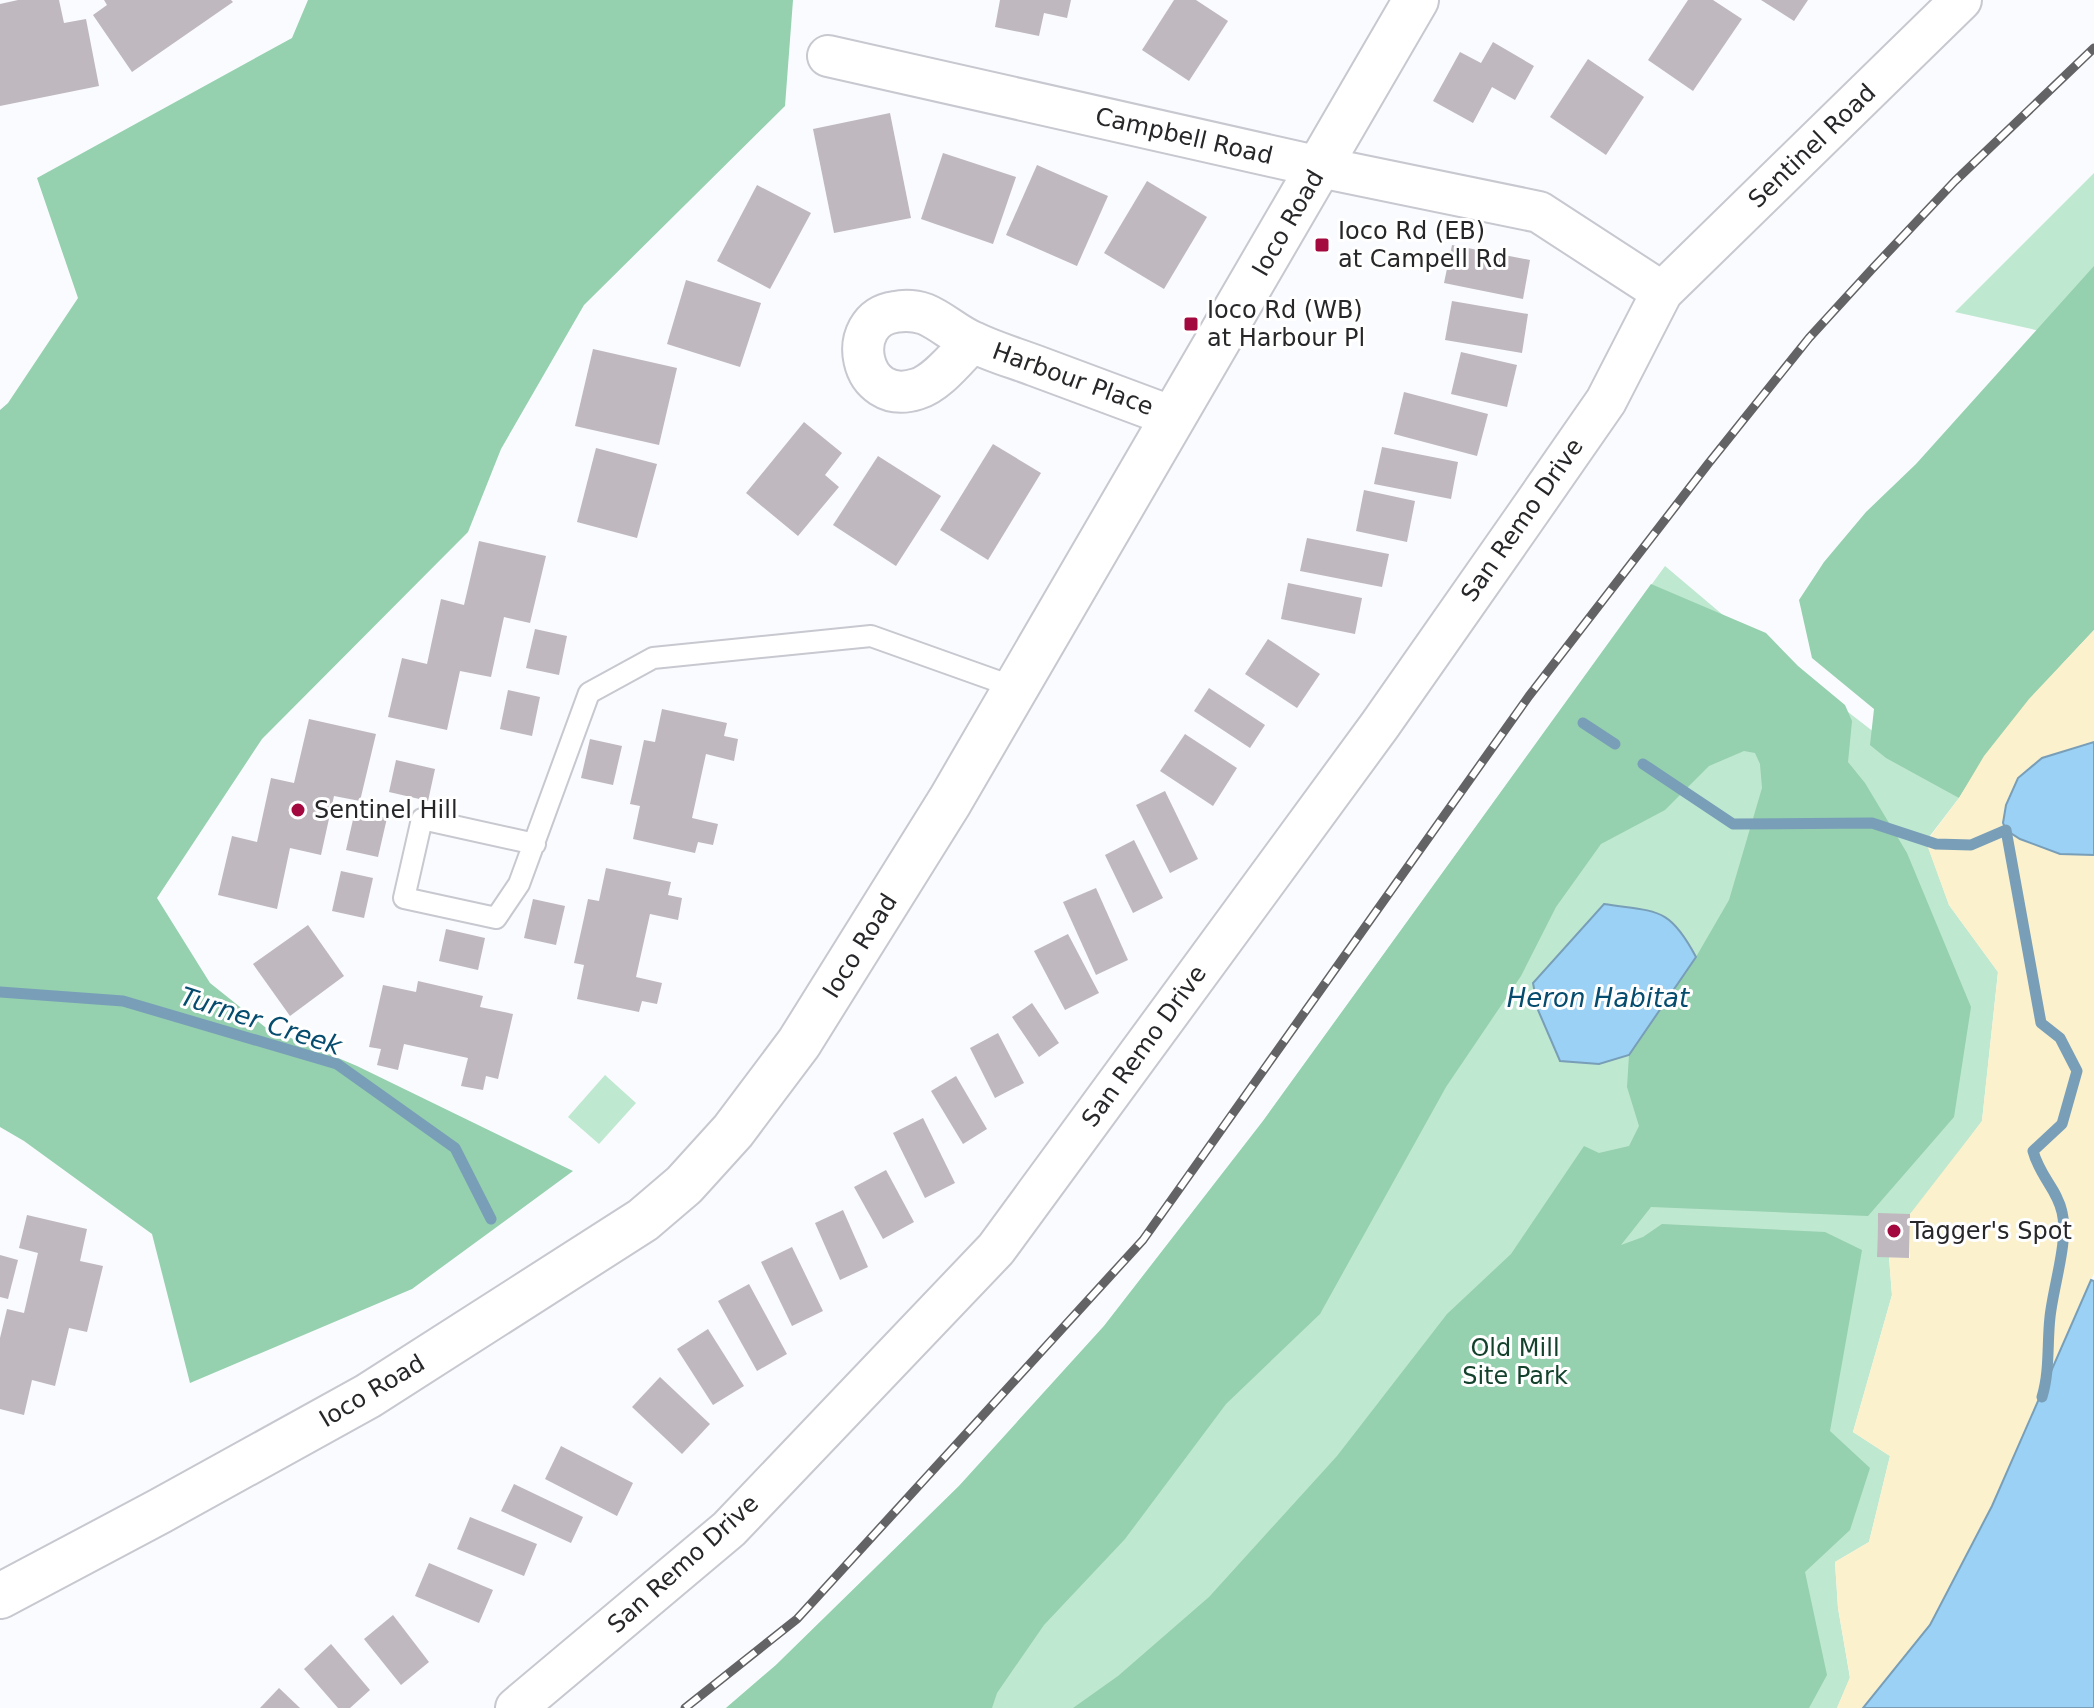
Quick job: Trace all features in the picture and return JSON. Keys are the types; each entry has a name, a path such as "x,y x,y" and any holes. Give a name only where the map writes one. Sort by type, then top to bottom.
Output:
{"main road":[{"name":"Ioco Road","path":"0,1596 368,1396 643,1220 684,1185 733,1131 799,1043 941,814 1416,0"}],"street":[{"name":"Sentinel Road","path":"1662,292 1961,0"},
{"name":"Campbell Road","path":"828,56 1320,167 1539,212 1662,292"},
{"name":"San Remo Drive","path":"516,1708 729,1529 996,1249 1370,737 1522,522 1606,401 1662,292"},
{"name":"Harbour Place","path":"972,342 1173,417"}],"lane":[{"path":"535,844 422,819 404,898 496,918 519,884 535,844 589,693 653,658 871,636 1014,687"}],"green space":[{"path":"308,0 793,0 785,106 584,305 501,449 468,532 262,739 157,898 210,983 265,1027 357,1066 573,1171 412,1289 190,1383 152,1234 0,1127 0,410 8,403 78,298 37,178 292,38"},
{"path":"2094,173 2094,343 1955,312"},
{"path":"2094,266 2094,630 2022,710 1959,798 1886,758 1870,745 1874,709 1812,658 1799,600 1824,562 1866,512 1916,464"},
{"name":"Old Mill Site Park","path":"1665,566 1723,615 1959,798 1926,841 1949,905 1998,972 1982,1121 1910,1214 1878,1214 1877,1257 1889,1257 1892,1295 1853,1432 1890,1456 1869,1542 1835,1562 1838,1608 1850,1678 1837,1708 726,1708 776,1665 959,1486 1104,1326 1263,1121"},
{"name":"Old Mill Site Park","path":"1651,584 1766,633 1798,666 1845,705 1852,721 1848,762 1865,783 1907,853 1971,1007 1954,1117 1868,1216 1651,1207 1621,1245 1643,1237 1662,1224 1825,1232 1862,1250 1830,1431 1870,1468 1850,1530 1805,1572 1827,1675 1809,1708 1073,1708 1118,1676 1209,1597 1337,1456 1447,1314 1511,1254 1584,1146 1599,1153 1629,1146 1639,1126 1627,1087 1629,1055 1696,957 1729,900 1762,788 1760,764 1755,753 1744,751 1709,766 1665,810 1601,844 1556,907 1521,976 1446,1087 1320,1314 1226,1404 1125,1539 1044,1625 997,1693 992,1708 726,1708 776,1665 959,1486 1104,1326 1263,1121"},
{"path":"605,1075 636,1103 599,1144 568,1117"}],"sand":[{"path":"2094,630 2094,742 2042,758 2018,778 2006,805 2060,854 2094,855 2094,1273 1992,1506 1930,1625 1863,1708 1837,1708 1850,1677 1838,1608 1835,1562 1869,1542 1890,1456 1853,1432 1892,1295 1889,1257 1910,1258 1910,1214 1982,1121 1998,972 1949,905 1926,842 1959,798 1984,756 2029,699"}],"water":[{"path":"2094,742 2094,855 2060,854 2020,839 2006,830 2003,823 2006,805 2018,778 2042,758"},
{"name":"Heron Habitat","path":"1604,904 1660,914 1678,928 1696,957 1629,1055 1599,1064 1560,1061 1538,1010 1533,983"},
{"path":"2091,1280 2094,1281 2094,1708 1863,1708 1930,1625 1992,1506"}],"building":[{"path":"18,0 59,0 64,23 86,19 99,86 0,106 0,4"},
{"path":"104,0 233,2 132,72 93,15 107,5"},
{"path":"1000,0 1071,0 1067,18 1044,13 1039,36 995,27"},
{"path":"1174,0 1196,0 1228,21 1189,81 1142,50"},
{"path":"1688,0 1713,0 1742,19 1693,91 1648,60"},
{"path":"1761,0 1808,0 1794,21"},
{"path":"1493,42 1534,66 1515,100 1492,87 1473,123 1433,101 1460,52 1481,63"},
{"path":"1588,59 1644,97 1606,155 1550,117"},
{"path":"890,113 911,218 834,233 813,129"},
{"path":"943,153 1016,177 993,244 921,219"},
{"path":"1037,165 1108,196 1077,266 1006,235"},
{"path":"1147,181 1207,217 1164,289 1104,253"},
{"path":"757,185 811,213 770,289 717,261"},
{"path":"1452,245 1530,260 1523,299 1444,283"},
{"path":"686,280 761,303 740,367 667,344"},
{"path":"1452,301 1528,314 1522,353 1445,340"},
{"path":"593,349 677,368 659,445 575,426"},
{"path":"1461,352 1517,365 1507,407 1451,394"},
{"path":"1404,392 1488,414 1477,456 1394,434"},
{"path":"804,422 842,453 825,475 839,487 798,536 746,493"},
{"path":"993,444 1041,473 988,560 940,530"},
{"path":"1382,447 1458,462 1451,499 1374,484"},
{"path":"596,448 657,464 637,538 577,522"},
{"path":"878,456 941,496 896,566 833,525"},
{"path":"1364,490 1415,501 1407,542 1356,531"},
{"path":"1307,538 1389,554 1382,587 1300,571"},
{"name":"Sentinel Hill","path":"479,541 546,556 530,623 504,617 491,677 460,671 447,730 388,717 402,658 427,664 441,599 464,605"},
{"path":"1288,583 1362,598 1355,634 1281,619"},
{"path":"535,629 567,636 559,675 526,668"},
{"path":"1268,639 1320,674 1297,708 1245,674"},
{"path":"1209,688 1265,725 1250,748 1194,711"},
{"path":"508,690 540,697 532,736 500,729"},
{"path":"662,709 727,723 724,736 738,739 734,761 706,754 692,818 718,824 713,845 698,842 695,853 633,839 640,806 630,804 644,740 655,742"},
{"name":"Sentinel Hill","path":"309,719 376,734 360,801 334,796 321,855 290,848 277,909 218,895 232,836 257,842 271,778 294,783"},
{"path":"1185,734 1237,768 1213,806 1160,771"},
{"path":"590,739 622,746 613,785 581,778"},
{"path":"396,760 435,769 428,801 389,792"},
{"path":"1165,791 1198,859 1170,873 1136,805"},
{"path":"355,811 387,818 378,857 346,850"},
{"path":"1134,840 1163,898 1133,913 1105,855"},
{"path":"606,868 671,882 668,895 682,898 678,920 650,914 636,977 662,983 657,1004 642,1001 639,1012 577,999 584,965 574,963 588,899 599,901"},
{"path":"341,871 373,878 364,918 332,911"},
{"path":"1096,888 1128,960 1096,975 1063,902"},
{"path":"533,899 565,906 556,945 524,938"},
{"path":"308,925 344,976 290,1016 253,964"},
{"path":"446,929 485,938 478,970 439,961"},
{"path":"1068,934 1099,993 1065,1010 1034,951"},
{"path":"418,981 483,996 480,1007 513,1014 498,1079 486,1076 483,1090 461,1086 468,1058 404,1044 398,1070 377,1065 381,1049 369,1047 383,985 416,992"},
{"path":"1032,1003 1059,1043 1039,1057 1012,1017"},
{"path":"998,1033 1024,1083 995,1098 970,1048"},
{"path":"956,1076 987,1129 963,1144 931,1091"},
{"path":"923,1118 955,1183 925,1198 893,1133"},
{"path":"886,1170 914,1222 883,1239 854,1187"},
{"path":"843,1210 868,1267 840,1280 815,1223"},
{"name":"Tagger's Spot","path":"1878,1213 1910,1214 1909,1258 1877,1257"},
{"path":"27,1215 87,1229 80,1261 103,1266 87,1332 69,1328 55,1386 32,1380 24,1415 0,1409 0,1338 7,1309 24,1313 38,1253 19,1248"},
{"path":"792,1247 823,1311 792,1326 761,1262"},
{"path":"0,1255 18,1260 8,1299 0,1297"},
{"path":"749,1284 787,1354 757,1371 718,1301"},
{"path":"708,1329 744,1386 713,1405 677,1349"},
{"path":"660,1377 710,1424 682,1454 632,1407"},
{"path":"561,1446 633,1483 617,1516 545,1479"},
{"path":"514,1484 583,1517 571,1543 501,1511"},
{"path":"470,1517 537,1544 524,1576 457,1549"},
{"path":"429,1563 493,1590 479,1623 415,1596"},
{"path":"393,1615 429,1662 401,1685 364,1639"},
{"path":"331,1644 370,1690 350,1708 338,1708 304,1669"},
{"path":"279,1688 300,1708 260,1708"}],"waterway":[{"path":"1583,723 1615,744"},
{"path":"1643,764 1733,824 1872,823 1936,844 1971,845 2006,830 2041,1023 2060,1038 2077,1071 2062,1124 2033,1151 2060,1204 2064,1223 2042,1397"},
{"name":"Turner Creek","path":"0,992 123,1001 337,1064 455,1148 491,1219"}],"railway":[{"path":"685,1708 797,1619 1143,1240 1529,696 1708,464 1809,338 1873,268 1955,181 2094,48"}],"place":[{"name":"Ioco Rd (EB) at Campell Rd","path":"1322,245"},
{"name":"Ioco Rd (WB) at Harbour Pl","path":"1191,324"},
{"name":"Sentinel Hill","path":"298,810"},
{"name":"Tagger's Spot","path":"1894,1231"}]}
